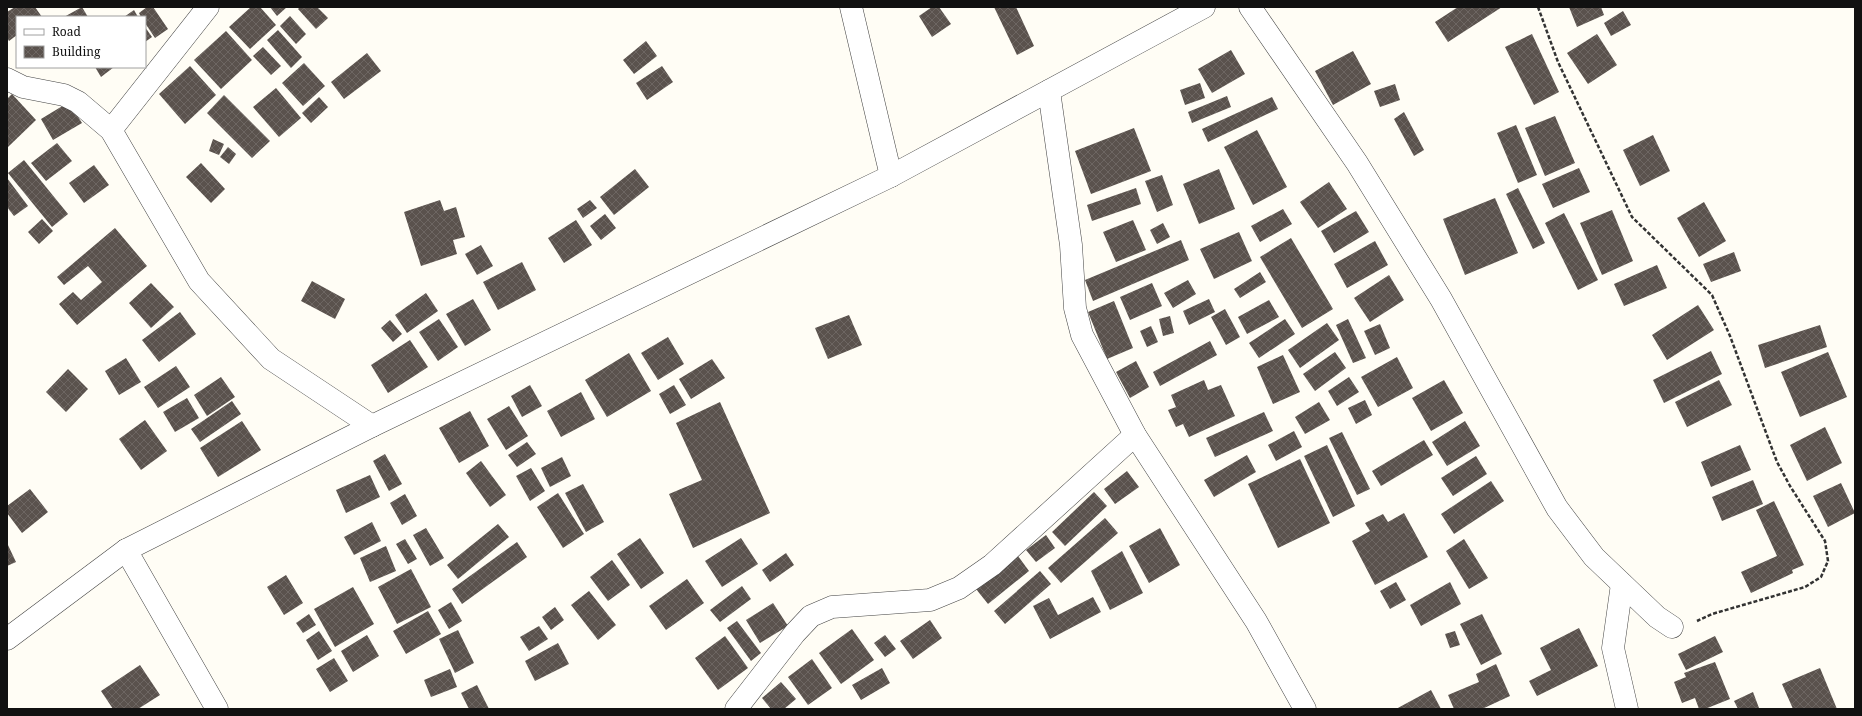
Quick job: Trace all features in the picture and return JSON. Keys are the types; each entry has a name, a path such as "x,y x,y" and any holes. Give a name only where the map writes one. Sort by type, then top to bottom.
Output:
{"street":[{"path":"111,130 208,7"},
{"path":"851,7 891,176"},
{"path":"7,639 126,550 372,426 891,176 1204,7"},
{"path":"1250,7 1357,164 1441,299 1557,508 1594,558 1657,617 1672,627"},
{"path":"7,79 23,87 64,95 78,102 111,130 199,281 272,359 372,426"},
{"path":"1049,90 1071,245 1075,308 1082,335 1135,435 1256,621 1305,709"},
{"path":"736,709 811,616 832,607 930,600 959,588 992,565 1135,435"},
{"path":"126,550 217,709"},
{"path":"1622,584 1613,648 1627,709"}],"path":[{"path":"1538,7 1558,62 1632,217 1712,295 1730,336 1777,462 1790,486 1825,541 1828,561 1821,577 1805,587 1712,614 1692,624 1672,627"}],"building":[{"path":"15,7 35,7 41,16 16,16 16,36 9,41 7,38 7,12"},
{"path":"82,7 87,16 66,16"},
{"path":"147,7 153,7 168,29 155,38 146,24 146,16 140,16 139,13"},
{"path":"251,7 260,7 276,25 250,49 229,27"},
{"path":"270,7 287,7 277,16"},
{"path":"300,7 317,7 328,18 316,29 298,9"},
{"path":"932,7 939,7 951,24 932,37 919,16"},
{"path":"994,7 1016,7 1034,46 1017,55"},
{"path":"1458,7 1502,7 1448,42 1435,22"},
{"path":"1569,7 1601,7 1604,15 1577,27"},
{"path":"134,10 137,16 125,16"},
{"path":"1623,11 1631,25 1611,36 1604,23"},
{"path":"290,16 306,34 296,44 280,26"},
{"path":"146,28 152,37 146,41"},
{"path":"278,30 302,57 291,68 267,40"},
{"path":"226,31 252,60 221,89 194,60"},
{"path":"1532,34 1559,92 1534,105 1505,47"},
{"path":"1597,34 1617,65 1588,84 1567,53"},
{"path":"646,41 657,56 634,74 623,60"},
{"path":"263,47 281,66 271,75 253,56"},
{"path":"1231,50 1245,74 1212,93 1198,69"},
{"path":"1353,51 1371,84 1333,105 1315,71"},
{"path":"367,53 381,71 344,99 331,82"},
{"path":"304,63 325,86 303,106 282,83"},
{"path":"190,66 216,95 185,124 159,94"},
{"path":"662,66 673,82 647,100 636,83"},
{"path":"96,68 113,68 101,77"},
{"path":"1200,83 1205,98 1185,105 1180,90"},
{"path":"1395,84 1400,100 1380,107 1374,91"},
{"path":"276,88 301,118 279,137 253,107"},
{"path":"12,94 36,120 8,147 7,99"},
{"path":"224,95 270,141 252,158 207,113"},
{"path":"1227,96 1231,107 1192,123 1188,112"},
{"path":"319,97 328,107 311,123 302,113"},
{"path":"1272,97 1278,109 1208,142 1202,129"},
{"path":"69,102 82,123 53,140 41,119"},
{"path":"1404,112 1424,150 1414,156 1394,119"},
{"path":"1555,116 1575,163 1545,176 1525,128"},
{"path":"1516,125 1537,175 1518,183 1497,133"},
{"path":"1134,128 1151,171 1091,194 1075,151"},
{"path":"1257,130 1287,187 1253,205 1224,147"},
{"path":"1653,135 1670,171 1640,186 1623,150"},
{"path":"213,139 224,144 219,155 209,151"},
{"path":"57,143 72,161 46,181 31,163"},
{"path":"228,147 236,154 229,164 220,157"},
{"path":"24,160 68,214 52,227 8,173"},
{"path":"201,163 225,189 211,203 186,177"},
{"path":"94,165 109,185 84,203 69,183"},
{"path":"1579,168 1590,192 1553,208 1542,184"},
{"path":"635,169 649,187 614,215 600,197"},
{"path":"1219,169 1235,209 1199,224 1183,184"},
{"path":"1162,175 1173,205 1157,212 1145,181"},
{"path":"7,178 28,206 14,216 7,207"},
{"path":"1329,182 1347,209 1318,228 1300,202"},
{"path":"1136,188 1141,204 1092,221 1087,205"},
{"path":"1518,188 1545,243 1533,249 1506,194"},
{"path":"1495,198 1518,253 1465,275 1443,219"},
{"path":"440,200 444,211 456,207 465,237 453,240 457,254 421,266 404,212"},
{"path":"590,200 597,208 583,218 577,209"},
{"path":"1704,202 1726,241 1699,257 1677,218"},
{"path":"1283,209 1292,224 1260,242 1251,226"},
{"path":"1612,210 1633,261 1602,275 1580,223"},
{"path":"1356,211 1369,232 1334,253 1321,231"},
{"path":"1564,213 1598,280 1578,290 1545,223"},
{"path":"605,214 616,228 601,240 590,226"},
{"path":"42,219 53,231 39,244 28,232"},
{"path":"576,220 592,245 564,263 548,238"},
{"path":"1133,220 1146,250 1116,262 1103,232"},
{"path":"1163,223 1170,237 1157,244 1150,230"},
{"path":"115,228 147,266 77,325 59,304 73,292 81,300 102,282 88,266 64,285 57,277"},
{"path":"1239,232 1252,261 1214,279 1200,249"},
{"path":"1291,238 1333,309 1302,328 1260,257"},
{"path":"1181,240 1189,260 1093,301 1085,280"},
{"path":"1375,241 1388,265 1347,288 1334,264"},
{"path":"481,245 493,266 477,275 465,254"},
{"path":"1734,252 1741,271 1711,282 1703,264"},
{"path":"522,262 536,290 498,310 483,282"},
{"path":"1657,265 1667,288 1624,306 1614,284"},
{"path":"1260,272 1266,282 1240,298 1234,289"},
{"path":"1389,275 1404,300 1370,322 1354,298"},
{"path":"1188,280 1196,294 1173,308 1164,293"},
{"path":"312,281 345,299 335,319 301,301"},
{"path":"151,283 174,307 151,328 129,303"},
{"path":"1152,283 1162,306 1130,320 1120,297"},
{"path":"426,293 438,311 407,333 395,315"},
{"path":"473,299 491,330 465,346 446,314"},
{"path":"1209,299 1215,312 1189,325 1183,311"},
{"path":"1269,300 1279,317 1247,334 1238,317"},
{"path":"1114,301 1133,348 1107,359 1088,312"},
{"path":"1698,305 1714,330 1667,360 1652,335"},
{"path":"1225,309 1240,337 1226,345 1211,317"},
{"path":"180,312 196,334 159,362 142,340"},
{"path":"849,315 862,345 828,359 815,328"},
{"path":"1170,316 1174,333 1163,336 1159,319"},
{"path":"439,319 458,347 438,361 419,332"},
{"path":"1285,319 1295,334 1259,358 1249,343"},
{"path":"1348,319 1366,358 1353,363 1336,325"},
{"path":"390,320 402,334 393,342 381,328"},
{"path":"1327,323 1339,340 1300,368 1288,350"},
{"path":"1380,324 1390,348 1375,355 1364,331"},
{"path":"1820,325 1827,347 1765,368 1758,345"},
{"path":"1151,326 1158,342 1147,347 1140,331"},
{"path":"668,337 684,364 658,380 641,353"},
{"path":"410,340 428,367 388,393 371,365"},
{"path":"1210,341 1217,355 1160,386 1153,372"},
{"path":"1711,351 1722,374 1664,403 1653,380"},
{"path":"1335,352 1346,368 1315,391 1303,374"},
{"path":"1828,352 1847,397 1800,417 1781,372"},
{"path":"629,353 651,391 607,417 585,380"},
{"path":"1283,355 1300,392 1273,404 1257,367"},
{"path":"1397,357 1413,388 1378,407 1361,377"},
{"path":"126,358 141,382 119,395 105,371"},
{"path":"712,359 725,378 691,399 679,379"},
{"path":"1136,361 1149,387 1130,398 1116,372"},
{"path":"176,366 190,387 158,408 144,387"},
{"path":"68,369 88,389 66,412 46,392"},
{"path":"221,377 235,397 207,416 194,395"},
{"path":"1349,377 1359,392 1337,406 1328,391"},
{"path":"1204,380 1208,390 1221,385 1235,416 1189,437 1183,424 1176,427 1168,410 1176,407 1171,395"},
{"path":"1444,380 1463,413 1431,431 1412,398"},
{"path":"1719,380 1732,405 1687,427 1675,402"},
{"path":"530,385 542,406 522,417 511,396"},
{"path":"674,385 686,405 670,414 659,394"},
{"path":"581,392 595,419 561,437 547,411"},
{"path":"187,398 199,418 175,432 163,412"},
{"path":"1365,400 1372,415 1356,424 1348,408"},
{"path":"232,401 241,414 200,442 191,429"},
{"path":"720,402 770,513 693,548 669,494 702,480 676,423"},
{"path":"1319,402 1330,420 1305,434 1295,417"},
{"path":"509,406 528,436 506,450 487,419"},
{"path":"470,411 489,446 459,463 439,428"},
{"path":"1264,412 1273,431 1215,457 1206,438"},
{"path":"145,420 167,451 141,470 119,439"},
{"path":"242,421 261,450 218,477 200,448"},
{"path":"1465,421 1480,446 1447,466 1432,442"},
{"path":"1825,427 1842,463 1807,481 1790,445"},
{"path":"1294,431 1302,447 1276,461 1268,445"},
{"path":"1342,432 1370,489 1357,495 1329,438"},
{"path":"1424,440 1433,455 1381,486 1372,471"},
{"path":"527,442 536,454 517,467 508,455"},
{"path":"1327,445 1355,506 1333,517 1304,456"},
{"path":"1740,445 1751,470 1711,487 1701,462"},
{"path":"385,454 402,484 389,491 373,461"},
{"path":"1247,455 1256,472 1214,497 1204,480"},
{"path":"1476,456 1487,474 1453,496 1441,478"},
{"path":"562,457 571,476 550,487 541,468"},
{"path":"1300,459 1330,523 1278,548 1248,484"},
{"path":"481,461 506,495 490,507 466,473"},
{"path":"531,468 545,491 530,501 516,476"},
{"path":"1127,471 1139,487 1115,504 1104,489"},
{"path":"370,475 380,497 346,513 336,490"},
{"path":"1753,480 1763,504 1722,521 1712,497"},
{"path":"1491,481 1504,501 1454,534 1441,514"},
{"path":"1841,483 1855,513 1828,527 1813,496"},
{"path":"583,484 604,522 586,532 565,493"},
{"path":"30,489 48,512 22,533 7,513 7,506"},
{"path":"1094,492 1107,506 1065,546 1052,532"},
{"path":"558,493 584,534 563,548 537,507"},
{"path":"405,494 417,516 402,525 390,503"},
{"path":"1774,501 1804,565 1792,570 1793,573 1751,593 1741,572 1777,556 1756,510"},
{"path":"1404,513 1428,557 1375,585 1352,541 1370,531 1365,523 1383,514 1388,522"},
{"path":"1105,518 1118,533 1061,583 1048,568"},
{"path":"372,522 381,541 354,555 344,537"},
{"path":"498,524 509,537 458,579 447,565"},
{"path":"426,528 444,558 430,566 413,535"},
{"path":"1160,528 1180,565 1149,583 1129,546"},
{"path":"1046,535 1055,548 1036,562 1026,550"},
{"path":"640,538 664,573 641,589 617,554"},
{"path":"741,538 758,564 722,587 705,561"},
{"path":"405,539 417,559 408,564 396,544"},
{"path":"1464,539 1488,578 1469,589 1446,551"},
{"path":"517,542 527,557 462,604 452,589"},
{"path":"7,543 16,562 7,566"},
{"path":"386,546 396,571 370,582 360,558"},
{"path":"1122,551 1143,593 1110,610 1091,571"},
{"path":"786,553 794,565 770,582 762,570"},
{"path":"1018,556 1029,571 988,604 976,589"},
{"path":"612,560 630,585 608,601 590,577"},
{"path":"411,569 431,607 397,624 378,587"},
{"path":"1040,571 1051,584 1005,624 994,611"},
{"path":"286,575 303,603 284,615 267,587"},
{"path":"687,579 704,603 666,630 649,606"},
{"path":"1396,582 1406,600 1390,609 1380,591"},
{"path":"1450,582 1461,604 1421,626 1410,605"},
{"path":"742,586 751,599 720,622 710,610"},
{"path":"353,587 374,624 335,647 314,609"},
{"path":"589,591 616,625 598,640 571,605"},
{"path":"1093,597 1101,612 1050,639 1033,606 1049,598 1058,615"},
{"path":"451,602 462,621 449,629 438,610"},
{"path":"773,603 788,626 760,643 746,620"},
{"path":"555,607 564,620 551,630 542,617"},
{"path":"428,611 441,634 406,654 393,631"},
{"path":"309,614 316,625 303,633 296,623"},
{"path":"1482,614 1502,654 1481,665 1460,624"},
{"path":"930,620 942,638 913,659 900,641"},
{"path":"737,621 761,653 751,661 727,628"},
{"path":"539,626 548,639 529,651 520,637"},
{"path":"1579,628 1598,666 1537,696 1529,681 1551,670 1540,648"},
{"path":"852,629 874,660 841,684 819,653"},
{"path":"458,630 474,663 455,673 439,639"},
{"path":"319,631 332,651 318,660 306,640"},
{"path":"1455,631 1460,645 1450,648 1445,634"},
{"path":"367,635 379,656 353,672 341,651"},
{"path":"885,635 896,649 885,657 874,643"},
{"path":"725,636 748,668 718,690 695,658"},
{"path":"1715,636 1723,652 1686,670 1678,654"},
{"path":"558,643 569,664 535,681 525,661"},
{"path":"334,658 348,681 330,692 316,669"},
{"path":"812,659 832,688 808,705 788,677"},
{"path":"1715,662 1730,699 1705,709 1699,709 1695,698 1682,703 1674,682 1686,677 1684,673"},
{"path":"1496,664 1510,696 1482,709 1454,709 1448,695 1479,682 1476,674"},
{"path":"140,665 160,695 138,709 113,709 101,691"},
{"path":"882,668 890,683 861,700 852,685"},
{"path":"1820,668 1837,709 1793,709 1782,684"},
{"path":"450,669 457,687 431,697 424,680"},
{"path":"781,682 796,699 784,709 771,709 762,698"},
{"path":"477,685 489,709 469,709 461,693"},
{"path":"1431,690 1441,709 1396,709"},
{"path":"1753,692 1759,708 1738,709 1734,701"}]}
